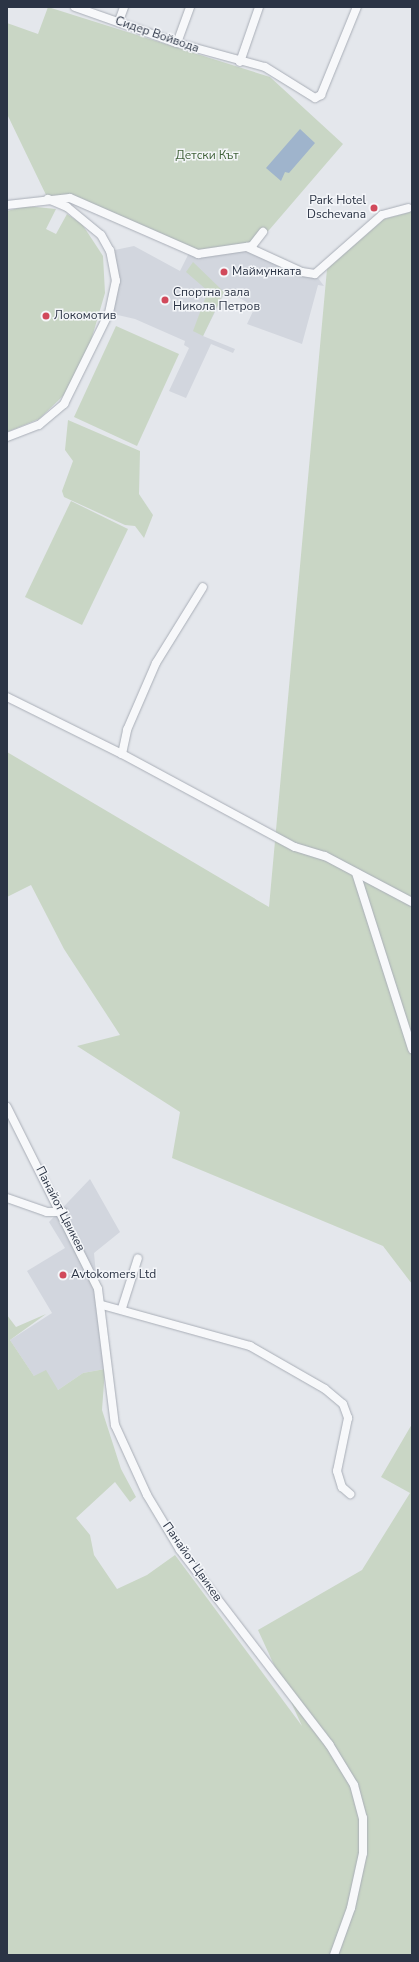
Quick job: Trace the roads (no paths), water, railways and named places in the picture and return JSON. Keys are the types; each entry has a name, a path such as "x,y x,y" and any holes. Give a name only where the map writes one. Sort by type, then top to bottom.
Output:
{"street":[{"name":"Сидер Войвода","path":"75,7 119,21 177,43 240,62 265,67 318,97 357,7"},
{"path":"119,21 124,7"},
{"path":"177,43 190,7"},
{"path":"240,62 260,7"},
{"path":"7,205 48,199 70,198 87,204 189,253 247,247 260,239 263,232"},
{"path":"7,437 39,425 64,404 109,313 116,281 110,250 101,235 68,207 48,199"},
{"path":"247,247 302,272 315,274 382,215 408,208"},
{"path":"122,754 127,730 156,663 203,587"},
{"path":"7,697 122,754 295,847 325,856 412,902"},
{"path":"356,873 412,1049"},
{"name":"Панайот Цвикев","path":"7,1107 63,1212 91,1271 102,1304 115,1425 147,1495 180,1550 329,1744 354,1786 361,1806 364,1829 358,1881 334,1955"},
{"path":"7,1198 48,1212 63,1212"},
{"path":"122,1308 138,1258"},
{"path":"102,1304 122,1308 250,1346 325,1388 343,1404 348,1418 337,1471 342,1487 350,1494"}],"water":[{"path":"300,129 315,143 289,173 285,172 281,181 266,168"}],"place":[{"name":"Park Hotel Dschevana","path":"374,208"},
{"name":"Маймунката","path":"224,272"},
{"name":"Спортна зала Никола Петров","path":"165,300"},
{"name":"Локомотив","path":"46,316"},
{"name":"Avtokomers Ltd","path":"63,1275"}],"park label":[{"name":"Детски Кът","path":"207,156"}]}
